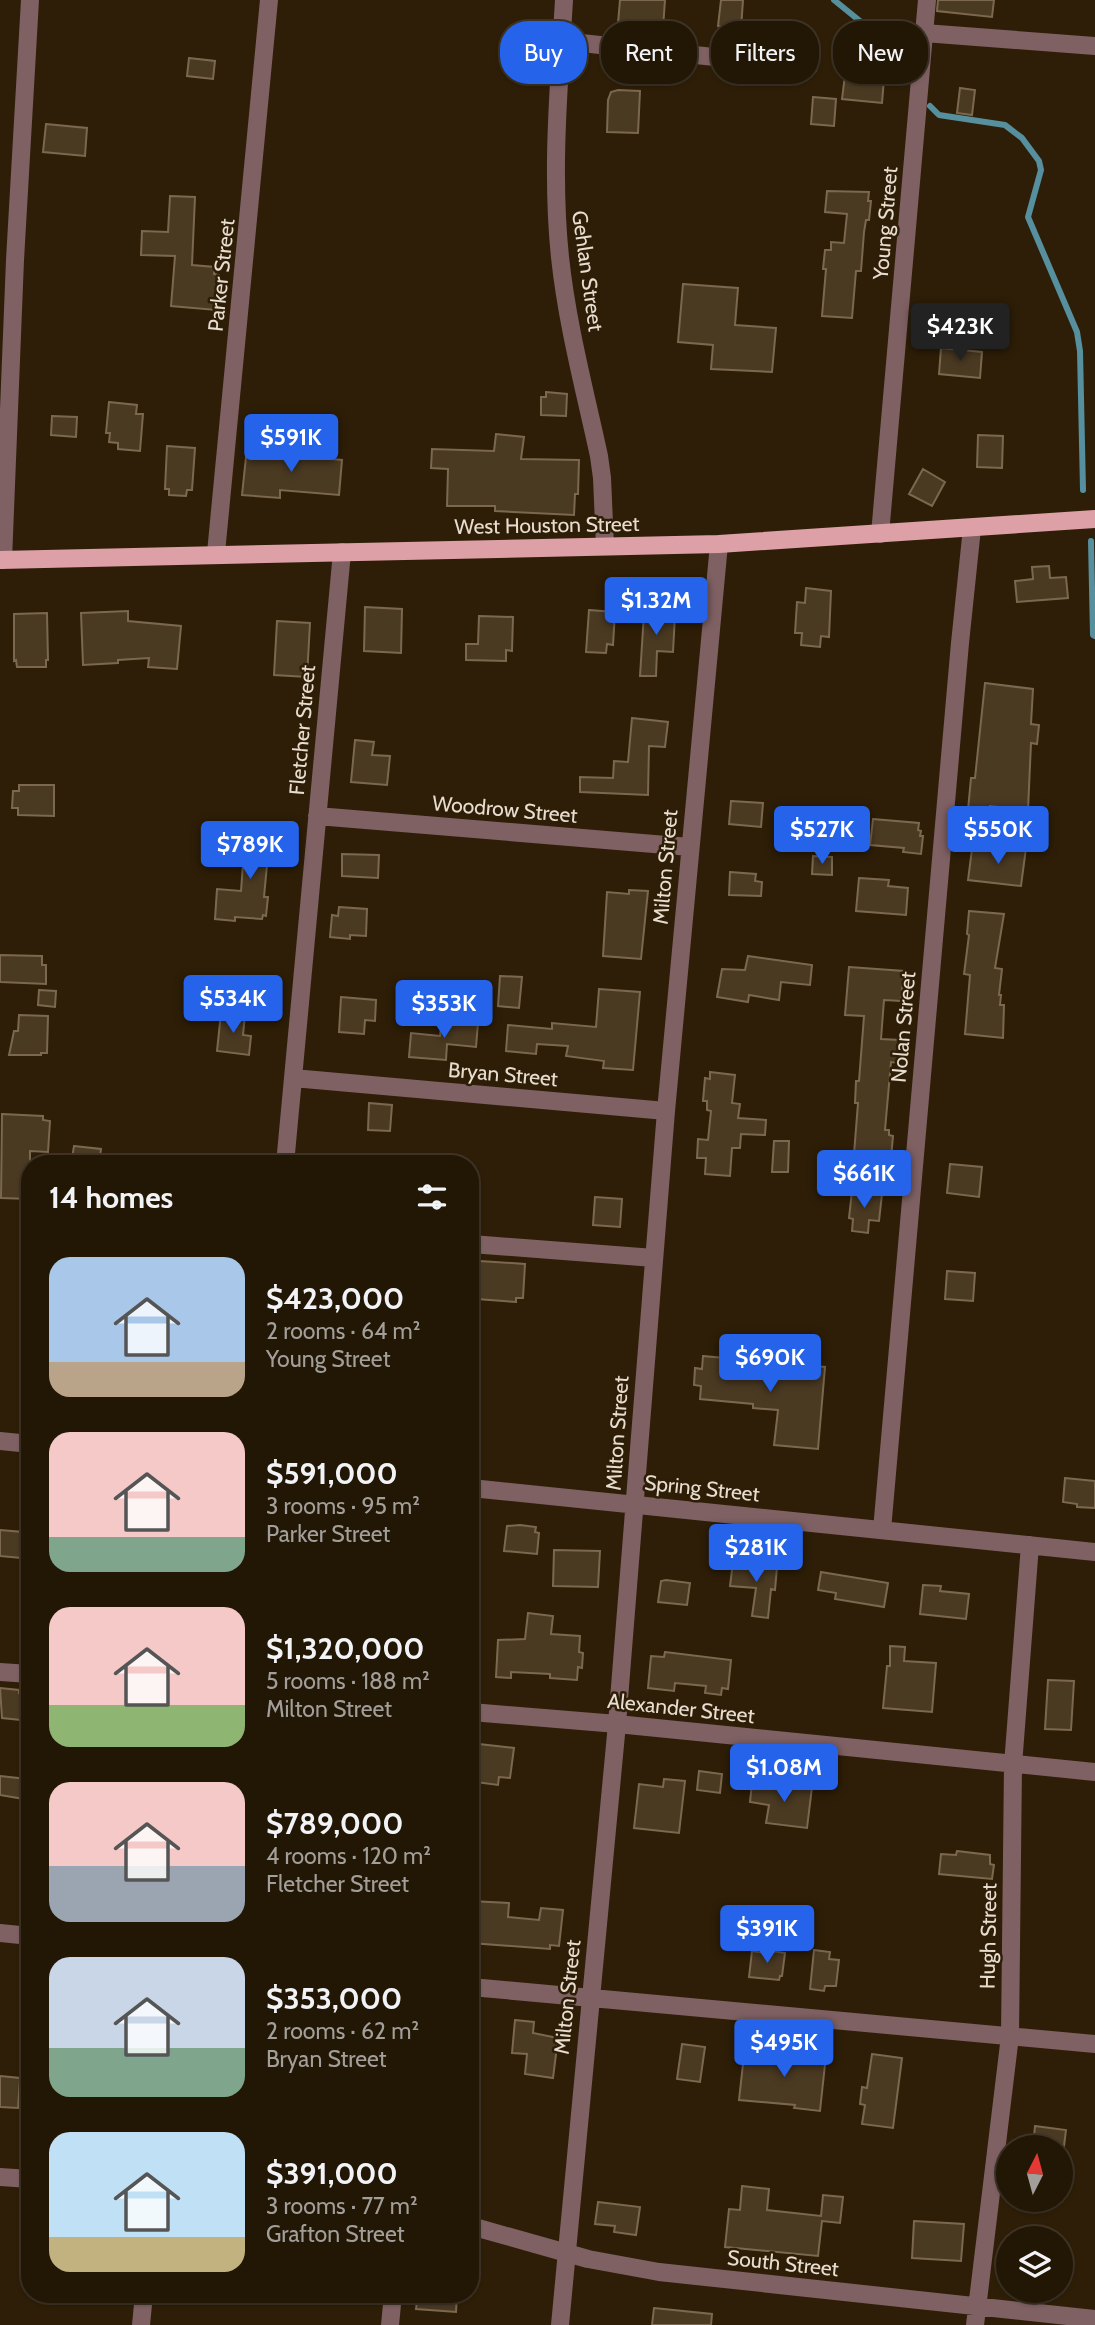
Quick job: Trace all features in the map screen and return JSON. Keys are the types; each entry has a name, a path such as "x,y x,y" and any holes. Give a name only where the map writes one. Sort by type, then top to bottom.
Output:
{"main road":[{"name":"West Houston Street","path":"1,560 719,544 1095,519"}],"street":[{"path":"1,560 7,259 30,0"},
{"name":"Parker Street","path":"216,554 269,0"},
{"name":"Gehlan Street","path":"563,21 565,0"},
{"name":"Young Street","path":"925,21 927,0"},
{"path":"928,33 1095,46"},
{"path":"587,44 711,57"},
{"name":"Gehlan Street","path":"560,84 556,185 560,257 565,298 603,478 606,546"},
{"name":"Young Street","path":"880,534 920,84"},
{"name":"Nolan Street","path":"882,1530 972,528"},
{"name":"Milton Street","path":"560,2325 617,1724 666,1111 719,544"},
{"name":"Fletcher Street","path":"286,1155 342,552"},
{"name":"Woodrow Street","path":"317,816 690,847"},
{"name":"Bryan Street","path":"293,1078 666,1111"},
{"path":"479,1245 654,1258"},
{"path":"0,1441 21,1443"},
{"name":"Spring Street","path":"479,1489 1095,1552"},
{"name":"Hugh Street","path":"975,2325 1010,2036 1013,1765 1030,1545"},
{"path":"0,1672 21,1673"},
{"name":"Alexander Street","path":"479,1713 1095,1772"},
{"path":"0,1933 21,1935"},
{"path":"479,1988 1095,2044"},
{"path":"0,2177 21,2178"},
{"name":"South Street","path":"479,2228 566,2254 659,2272 1095,2319"},
{"path":"141,2325 143,2303"},
{"path":"390,2325 392,2303"}],"building":[{"path":"620,0 665,0 664,21 618,21"},
{"path":"721,0 743,0 742,21 719,21"},
{"path":"938,0 994,0 992,17 937,11"},
{"path":"189,58 215,61 213,79 187,76"},
{"path":"844,84 884,84 882,103 842,99"},
{"path":"960,88 975,90 972,115 957,113"},
{"path":"640,91 638,133 607,132 608,100 611,92"},
{"path":"813,97 836,99 834,126 811,124"},
{"path":"46,124 87,128 85,156 43,152"},
{"path":"827,191 869,192 868,201 871,201 869,220 866,220 864,232 861,271 856,271 852,318 822,316 825,250 831,250 831,242 844,243 847,214 825,212"},
{"path":"170,196 195,197 192,265 215,267 214,274 219,275 216,310 171,306 175,256 141,255 142,231 168,232"},
{"path":"683,284 738,288 735,325 776,328 772,372 711,369 713,345 678,342"},
{"path":"941,348 982,352 980,378 939,374"},
{"path":"546,392 567,394 566,416 541,415 541,397 546,397"},
{"path":"109,402 137,405 136,414 143,414 140,451 118,449 118,443 109,442 110,433 106,433"},
{"path":"52,416 77,417 76,437 51,435"},
{"path":"496,434 524,437 521,459 579,460 574,515 495,511 495,506 447,506 448,469 431,468 432,449 494,451"},
{"path":"978,435 1003,436 1002,468 977,467"},
{"path":"167,446 195,448 192,490 187,490 186,496 169,495 169,489 165,489"},
{"path":"306,449 322,451 322,458 342,460 339,495 280,490 280,498 242,495 246,457 251,457 251,451 305,457"},
{"path":"923,469 945,482 932,506 909,494"},
{"path":"1049,566 1050,578 1066,577 1068,598 1017,602 1015,581 1033,579 1032,567"},
{"path":"806,588 831,591 829,637 821,636 820,647 801,645 802,633 795,633 797,602 805,603"},
{"path":"648,605 672,606 671,615 675,615 673,652 657,651 656,676 640,676 644,613 648,613"},
{"path":"365,607 402,609 401,653 364,651"},
{"path":"589,610 615,612 613,645 607,644 606,653 586,652"},
{"path":"128,611 128,621 181,626 177,669 148,667 149,658 83,665 81,613"},
{"path":"47,613 46,667 17,667 16,660 14,661 14,614"},
{"path":"479,616 513,617 512,651 506,650 506,661 466,660 466,644 478,644"},
{"path":"277,621 310,623 307,677 274,675"},
{"path":"985,683 1033,689 1031,724 1039,725 1037,744 1031,743 1028,810 990,806 990,812 968,810 971,778 975,778"},
{"path":"632,718 668,722 665,747 649,746 648,795 580,792 580,777 613,778 614,761 628,762"},
{"path":"355,740 374,742 372,755 390,756 387,785 351,782"},
{"path":"19,785 54,785 54,816 18,815 18,808 12,808 13,791 19,791"},
{"path":"731,801 763,803 761,827 729,824"},
{"path":"873,819 919,823 918,830 921,831 920,836 923,836 921,854 903,852 904,848 870,845"},
{"path":"245,836 282,839 280,866 267,865 264,897 268,897 266,916 263,915 262,919 235,917 235,921 215,919 217,889 241,891"},
{"path":"990,847 1026,848 1021,886 968,880 972,849 990,850"},
{"path":"342,854 379,855 378,878 342,876"},
{"path":"813,856 832,857 832,875 812,874"},
{"path":"730,872 756,874 755,881 762,882 761,896 729,895"},
{"path":"859,878 889,880 888,886 908,888 906,915 856,911"},
{"path":"629,890 648,891 641,959 603,956 607,892 629,894"},
{"path":"339,907 367,909 366,936 350,935 350,939 330,937 332,915 338,916"},
{"path":"969,911 1004,914 995,968 1002,969 999,995 1000,1005 1004,1005 1003,1038 965,1034 970,975 964,974"},
{"path":"0,955 42,956 42,965 46,965 46,984 0,982"},
{"path":"748,956 812,965 810,985 781,982 779,1000 749,995 748,1002 717,997 722,969 745,970"},
{"path":"849,967 904,971 901,1001 884,1000 881,1039 900,1040 899,1063 891,1062 885,1130 889,1130 889,1135 893,1136 891,1158 854,1154 858,1103 855,1103 856,1081 859,1081 864,1016 845,1015"},
{"path":"500,976 522,977 519,1008 498,1006"},
{"path":"599,989 640,992 633,1070 603,1068 604,1061 566,1056 568,1046 537,1044 536,1054 506,1051 508,1025 552,1029 552,1023 596,1027"},
{"path":"39,990 56,991 55,1007 38,1005"},
{"path":"341,997 376,1000 375,1021 365,1020 364,1034 339,1032"},
{"path":"221,1013 245,1015 243,1035 251,1036 249,1055 217,1051"},
{"path":"19,1015 48,1016 47,1053 9,1055 14,1031 18,1031"},
{"path":"442,1020 478,1023 476,1047 447,1044 446,1060 409,1057 411,1033 440,1036"},
{"path":"710,1072 735,1075 732,1103 740,1104 738,1118 766,1120 765,1135 741,1134 740,1148 732,1148 730,1176 705,1174 706,1158 697,1158 698,1139 708,1140 711,1111 707,1110 707,1101 703,1101 705,1078 710,1079"},
{"path":"369,1103 392,1105 390,1131 368,1130"},
{"path":"2,1114 43,1116 43,1120 50,1121 48,1152 30,1151 30,1155 21,1155 21,1199 1,1198"},
{"path":"774,1141 789,1141 788,1172 772,1172"},
{"path":"74,1146 101,1149 100,1155 72,1155"},
{"path":"950,1164 982,1167 979,1197 947,1193"},
{"path":"852,1191 882,1194 879,1221 869,1220 868,1233 852,1231 853,1219 849,1218"},
{"path":"595,1197 622,1199 620,1227 593,1225"},
{"path":"480,1261 525,1264 523,1298 516,1298 516,1302 479,1299"},
{"path":"947,1271 975,1273 973,1301 945,1299"},
{"path":"703,1356 825,1367 818,1449 774,1445 778,1410 753,1408 753,1404 700,1399 701,1386 694,1385 695,1368 702,1369"},
{"path":"1065,1478 1095,1481 1095,1508 1077,1507 1077,1504 1063,1502"},
{"path":"507,1526 536,1527 535,1532 539,1533 537,1554 504,1551"},
{"path":"0,1530 21,1532 21,1558 0,1556"},
{"path":"554,1550 600,1551 598,1587 553,1586"},
{"path":"733,1562 777,1567 768,1618 752,1616 756,1588 730,1586"},
{"path":"821,1572 888,1583 884,1607 835,1599 836,1593 818,1590"},
{"path":"661,1581 690,1583 687,1605 658,1602"},
{"path":"923,1585 941,1586 940,1591 969,1594 966,1619 920,1614"},
{"path":"528,1613 553,1616 551,1634 580,1636 582,1668 578,1667 577,1680 550,1678 550,1674 511,1672 511,1678 496,1677 498,1640 525,1639"},
{"path":"890,1646 905,1647 904,1661 936,1663 932,1712 883,1708 887,1666 890,1666"},
{"path":"665,1652 731,1660 728,1689 722,1688 721,1695 705,1693 706,1686 675,1683 674,1691 648,1688 651,1656 664,1657"},
{"path":"1048,1680 1074,1681 1071,1730 1045,1729"},
{"path":"0,1688 19,1690 21,1720 2,1718"},
{"path":"479,1744 514,1748 510,1778 499,1777 498,1785 479,1783"},
{"path":"699,1771 722,1774 720,1793 697,1790"},
{"path":"0,1776 21,1778 21,1798 0,1795"},
{"path":"664,1779 685,1781 679,1833 634,1828 639,1784 663,1787"},
{"path":"752,1783 787,1788 787,1784 812,1787 807,1828 766,1823 769,1805 750,1802"},
{"path":"957,1851 990,1855 990,1864 994,1865 992,1879 939,1874 941,1854 956,1855"},
{"path":"479,1901 509,1903 508,1917 539,1920 541,1908 563,1910 559,1946 550,1945 550,1949 479,1944"},
{"path":"765,1950 785,1953 779,1980 749,1977 752,1951 764,1953"},
{"path":"814,1950 830,1952 829,1959 839,1960 836,1986 825,1986 824,1991 810,1989"},
{"path":"515,2020 534,2022 533,2033 558,2038 553,2078 525,2074 527,2054 512,2053"},
{"path":"682,2044 705,2047 700,2082 677,2079"},
{"path":"747,2050 826,2055 820,2111 794,2108 795,2105 739,2100 744,2055 747,2055"},
{"path":"872,2054 902,2058 893,2128 862,2124 865,2105 860,2104 862,2087 867,2088"},
{"path":"0,2076 20,2078 18,2108 0,2107"},
{"path":"1035,2126 1066,2130 1065,2135 1034,2135"},
{"path":"742,2186 769,2189 767,2210 821,2216 823,2195 843,2197 840,2223 822,2221 818,2256 725,2247 729,2209 740,2210"},
{"path":"598,2202 640,2207 636,2235 614,2232 615,2226 595,2224"},
{"path":"914,2221 964,2224 961,2261 912,2258"},
{"path":"417,2303 456,2303 456,2312 416,2309"},
{"path":"654,2308 712,2314 711,2325 652,2325"}],"waterway":[{"path":"834,0 860,21"},
{"path":"930,106 939,115 1005,125 1022,138 1039,161 1041,170 1028,217 1077,332 1080,351 1083,490"},
{"path":"1091,541 1095,636"}]}
